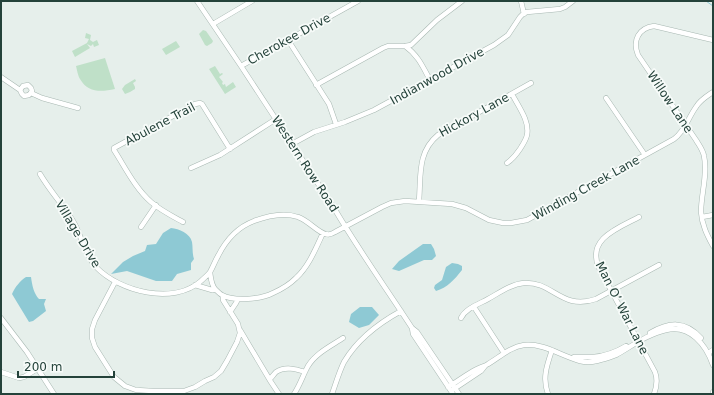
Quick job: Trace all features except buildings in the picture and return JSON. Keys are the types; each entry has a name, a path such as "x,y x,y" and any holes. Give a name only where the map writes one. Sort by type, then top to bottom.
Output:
{"street":[{"name":"Western Row Road","path":"197,1 412,328 417,332 452,389 459,394"},
{"path":"213,24 252,1"},
{"name":"Cherokee Drive","path":"241,66 358,1"},
{"path":"316,85 388,46 405,46 412,44 437,20 462,1"},
{"path":"521,1 524,14 560,9 573,1"},
{"name":"Indianwood Drive","path":"292,144 314,132 374,110 494,45 508,35 520,17 524,14"},
{"name":"Willow Lane","path":"713,40 654,26 642,31 636,41 638,54 701,148 704,157 705,172 702,217 706,233 713,246"},
{"path":"288,40 328,104 336,124"},
{"path":"405,46 411,50 417,58 430,80"},
{"path":"1,77 20,90 24,96 28,96 31,93"},
{"name":"Hickory Lane","path":"419,201 423,156 431,141 438,135 531,83"},
{"path":"20,90 23,86 28,85 31,88 31,93"},
{"name":"Winding Creek Lane","path":"345,227 377,209 391,203 405,201 459,205 496,222 522,222 545,211 674,139 681,133 695,108 713,92"},
{"path":"31,93 42,98 78,108"},
{"path":"507,163 517,153 528,134 526,120 512,94"},
{"path":"606,98 645,156"},
{"name":"Abulene Trail","path":"156,205 142,192 114,149 195,104 200,103 230,149"},
{"path":"191,168 215,158 276,119"},
{"name":"Village Drive","path":"40,174 74,222 93,263 115,282 142,292 154,294 175,292 195,285 210,272 217,257 230,237 243,226 258,220 274,215 293,215 302,218 323,233"},
{"path":"141,227 156,205 183,222"},
{"path":"702,217 713,215"},
{"name":"Man O’ War Lane","path":"639,217 603,238 598,245 596,255 597,264 656,374 657,384 654,394"},
{"path":"210,272 215,289 223,296 253,298 269,295 288,285 305,268 323,233 330,234 345,227"},
{"path":"461,318 465,312 474,307 511,287 525,283 539,285 564,298 578,302 589,301 596,299 659,265"},
{"path":"115,282 94,320 91,334 95,347 110,371 114,377 125,386 136,390 190,392 214,377 222,369 238,342 240,335 239,328"},
{"path":"195,285 212,290 215,289"},
{"path":"223,296 223,300 279,394"},
{"path":"230,312 238,298"},
{"path":"474,307 504,353"},
{"path":"332,394 344,362 355,348 368,333 401,311"},
{"path":"1,318 27,352 54,394"},
{"path":"452,389 479,368 517,347 529,345 540,346 572,357 594,357 606,355 621,349 639,341 659,328 666,326 682,326 695,332 700,336 713,358"},
{"path":"294,394 308,366 317,356 342,338"},
{"path":"548,394 545,383 545,373 552,350"},
{"path":"710,352 713,366"},
{"path":"1,372 19,378 24,377 37,369"},
{"path":"270,380 276,372 282,370 300,370 305,372"}],"green space":[{"path":"203,30 206,31 213,41 207,46 199,34"},
{"path":"86,33 91,35 90,40 93,42 97,40 99,45 94,47 93,44 91,46 87,44 90,48 75,57 72,51 87,43 89,39 85,38"},
{"path":"176,41 180,47 166,55 162,49"},
{"path":"105,58 115,89 100,91 87,87 80,79 76,66"},
{"path":"215,66 220,74 223,74 219,77 223,82 223,85 225,84 226,87 233,82 236,87 225,94 209,69"},
{"path":"135,79 136,81 133,83 135,89 125,94 122,89 125,85"}],"water":[{"path":"171,228 184,232 191,239 194,259 191,263 191,270 177,274 172,281 156,281 127,271 111,274 123,262 145,251 147,245 156,244 163,233"},
{"path":"423,244 431,244 434,249 436,256 432,260 424,260 399,271 392,269 399,261"},
{"path":"452,263 462,266 462,270 454,280 440,290 436,291 434,288 435,285 442,280 446,267"},
{"path":"26,277 31,277 36,295 39,299 46,299 44,304 46,311 33,321 29,322 12,294 18,284"},
{"path":"360,307 372,307 379,315 369,325 359,328 349,322 351,314"}],"waterway":[{"path":"706,1 713,6"}]}
